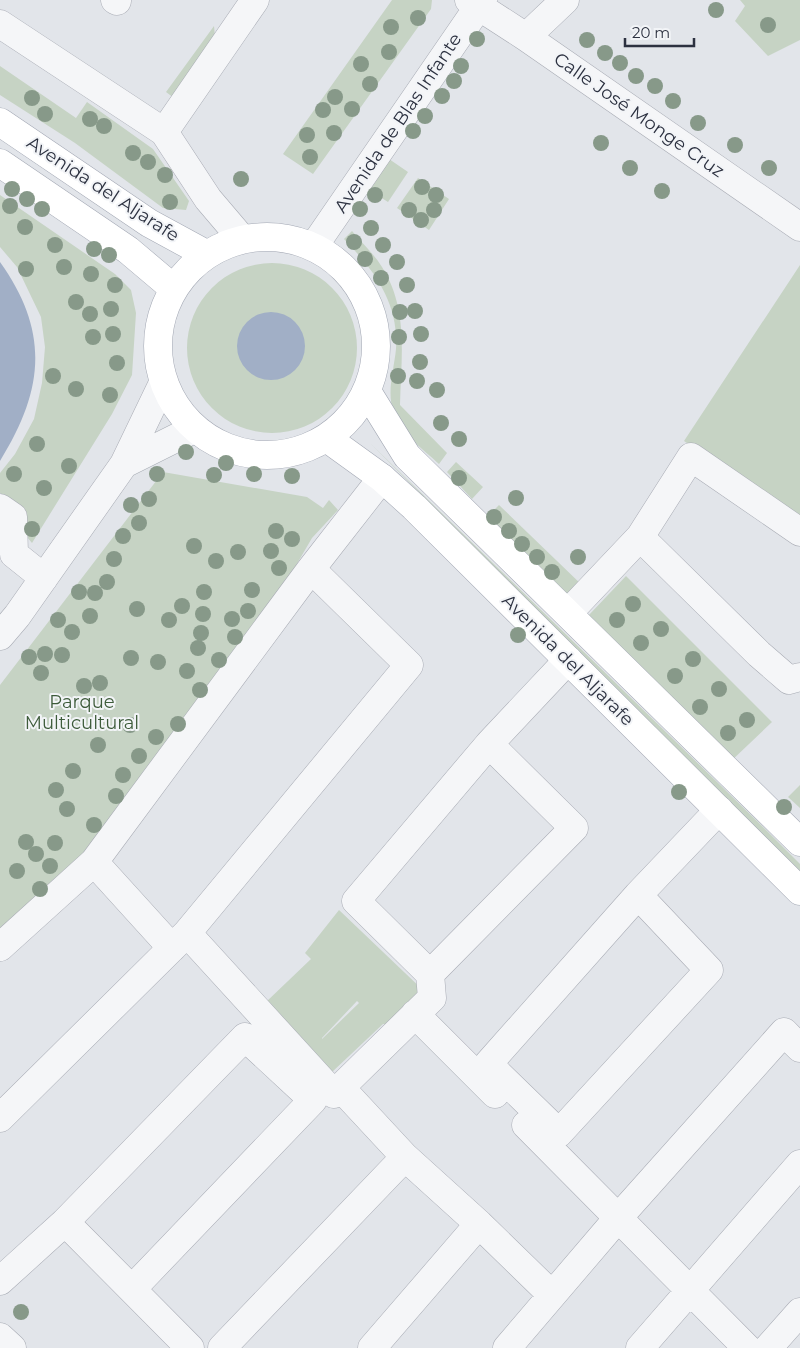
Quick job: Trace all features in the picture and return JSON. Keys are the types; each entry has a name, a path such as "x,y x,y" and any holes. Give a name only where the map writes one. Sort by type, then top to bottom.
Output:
{"main road":[{"name":"Avenida del Aljarafe","path":"0,122 149,223 206,254"},
{"name":"Avenida del Aljarafe","path":"0,163 128,250 173,288"},
{"path":"278,236 314,246 349,271 371,308 378,351 368,393 328,439 283,456 236,452 194,429 176,408 163,383 157,351 160,319 173,288 188,270 206,254 242,239 278,236"},
{"name":"Avenida del Aljarafe","path":"368,393 407,456 800,842"},
{"name":"Avenida del Aljarafe","path":"328,439 382,478 800,890"}],"street":[{"path":"164,132 255,0"},
{"path":"526,37 565,0"},
{"name":"Calle José Monge Cruz","path":"476,2 800,227"},
{"name":"Avenida de Blas Infante","path":"314,246 476,2"},
{"path":"0,24 164,132 208,198 242,239"},
{"path":"0,636 9,609 44,578 124,464 163,383"},
{"path":"124,464 194,429"},
{"path":"568,613 640,537 690,457 800,532"},
{"path":"0,947 94,862 311,569 382,478"},
{"path":"0,508 12,517 14,554 44,578"},
{"path":"640,537 781,674 789,680 800,677"},
{"path":"0,1118 179,941 409,665 311,569"},
{"path":"94,862 179,941 334,1094 432,998 430,974 356,901 489,744 568,660"},
{"path":"430,974 574,828 489,744"},
{"path":"638,895 709,970 559,1133 488,1064 638,895 719,810"},
{"path":"415,1014 747,1348"},
{"path":"508,1348 618,1218 784,1032 800,1048"},
{"path":"0,1281 65,1222 245,1037 313,1100 132,1289"},
{"path":"340,1088 405,1157 479,1224 552,1295"},
{"path":"222,1348 405,1157"},
{"path":"640,1348 800,1164"},
{"path":"65,1222 190,1348"},
{"path":"372,1348 479,1224"},
{"path":"768,1348 800,1312"},
{"path":"0,1337 12,1348"}],"green space":[{"path":"392,0 432,0 431,9 313,174 283,154"},
{"path":"740,0 800,0 800,40 768,56 735,21 745,6"},
{"path":"214,26 215,37 174,98 166,92"},
{"path":"0,66 76,118 87,102 153,149 189,201 186,210 163,208 75,143 0,95"},
{"path":"389,159 408,172 388,202 369,190"},
{"path":"418,178 449,199 429,230 397,208"},
{"path":"0,195 115,274 131,290 136,313 132,375 112,414 32,543 27,537 25,511 0,493 0,473 15,454 34,419 42,383 45,347 41,317 17,267 0,247"},
{"path":"352,231 379,262 391,283 400,317 402,334 400,405 447,453 439,464 407,434 397,421 394,413 391,398 391,381 396,349 396,332 393,317 389,302 374,275 344,239"},
{"path":"264,263 280,263 305,269 326,282 338,294 351,315 357,348 351,381 338,402 326,414 305,427 280,433 264,433 239,427 218,414 206,402 193,381 187,356 187,340 193,315 206,294 218,282 239,269"},
{"path":"800,265 800,520 684,441"},
{"path":"370,443 800,864 800,874"},
{"path":"456,462 483,487 472,499 447,472"},
{"name":"Parque Multicultural","path":"163,472 307,497 323,508 329,500 338,510 312,538 291,574 95,843 0,932 0,685"},
{"path":"499,505 584,587 568,598 490,519 491,513"},
{"path":"626,576 772,722 729,763 588,616"},
{"path":"800,785 800,808 788,797"},
{"path":"339,910 426,993 395,1026 383,1024 331,1073 265,1003 311,959 305,953","holes":["357,1001 359,1003 322,1039"]}],"water":[{"path":"0,262 16,288 27,313 34,337 35,361 33,385 26,410 15,435 0,461"},
{"path":"271,312 284,315 295,322 302,333 305,346 302,359 295,370 284,377 271,380 258,377 247,370 240,359 237,346 240,333 247,322 258,315"}]}
